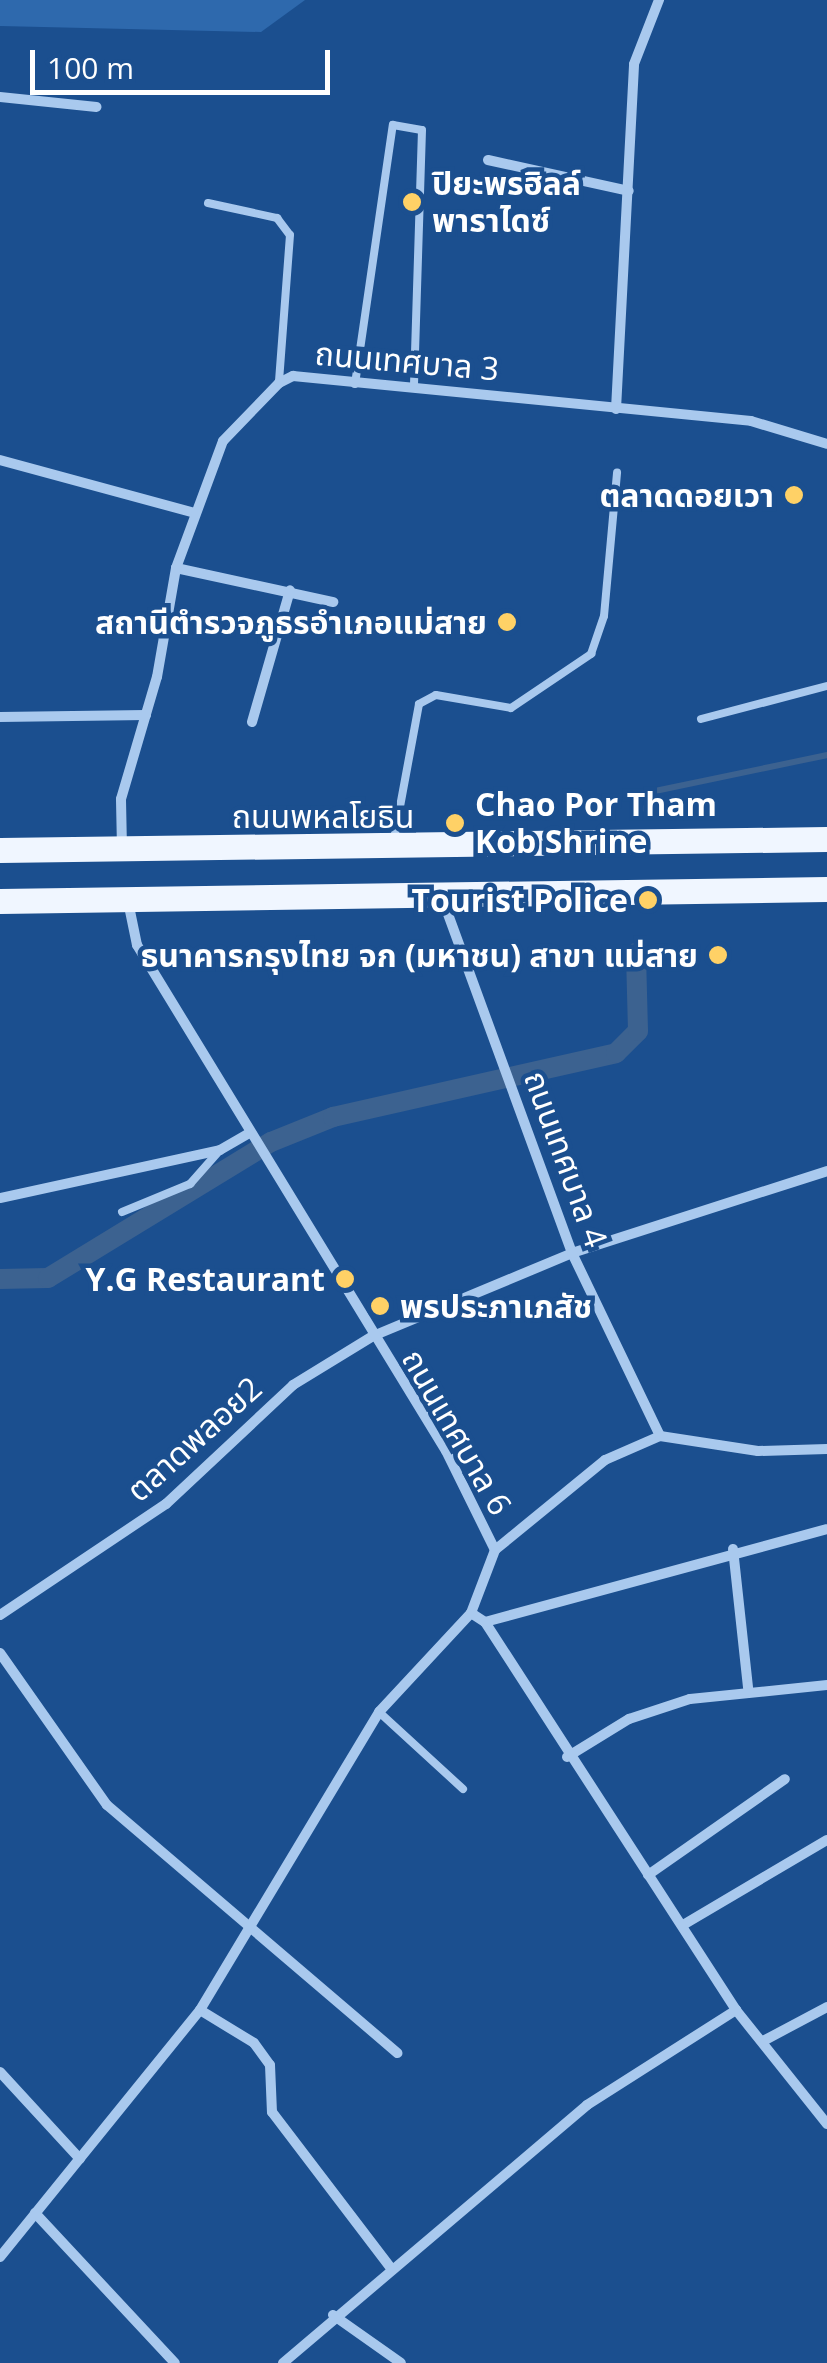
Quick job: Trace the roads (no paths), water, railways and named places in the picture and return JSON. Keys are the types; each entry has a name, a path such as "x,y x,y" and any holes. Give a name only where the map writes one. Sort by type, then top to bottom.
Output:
{"main road":[{"name":"ถนนพหลโยธิน","path":"0,850 393,848 827,839"},
{"path":"390,894 393,848"},
{"path":"0,901 827,889"}],"street":[{"path":"616,409 634,64 660,0"},
{"path":"0,97 96,106"},
{"path":"488,160 629,191"},
{"name":"ถนนเทศบาล 3","path":"122,849 121,798 146,715 176,568 194,512 223,441 279,382 414,388 751,421 827,444"},
{"path":"0,460 194,512"},
{"path":"176,568 333,602"},
{"path":"252,722 290,590"},
{"path":"0,716 146,715"},
{"name":"ถนนเทศบาล 4","path":"440,894 572,1252 660,1436"},
{"name":"ถนนเทศบาล 6","path":"0,2257 200,2010 244,1924 379,1712 470,1613 495,1550 272,1166 137,945 128,900"},
{"path":"0,1198 220,1150 249,1134"},
{"name":"ตลาดพลอย2","path":"0,1615 166,1504 293,1385 372,1336 572,1252 827,1171"},
{"path":"495,1550 606,1460 660,1436 758,1451 827,1449"},
{"path":"486,1622 733,1550 827,1530"},
{"path":"733,1550 748,1688"},
{"path":"470,1613 486,1622 568,1757 736,2010 764,2040 827,2124"},
{"path":"0,1653 106,1805 397,2053"},
{"path":"568,1757 629,1720 748,1688 827,1685"},
{"path":"648,1875 785,1779"},
{"path":"683,1925 827,1840"},
{"path":"764,2040 827,2006"},
{"path":"200,2010 254,2042 270,2065 272,2112 390,2267"},
{"path":"283,2363 333,2315 586,2105 736,2010"},
{"path":"0,2072 80,2159"},
{"path":"812,2101 827,2100"},
{"path":"36,2214 175,2363"},
{"path":"333,2315 401,2363"}],"lane":[{"path":"355,384 393,125 422,130 414,388"},
{"path":"208,203 265,214 290,235 279,382"},
{"path":"393,848 419,704 436,695 511,708 591,654 604,616 618,473"},
{"path":"701,720 827,686"},
{"path":"122,1212 190,1184 220,1150"},
{"path":"379,1712 463,1790"}],"waterway":[{"path":"645,809 655,791 827,755"},
{"path":"0,1279 48,1278 271,1142 333,1117 616,1053 638,1031 636,953"}],"place":[{"name":"ปิยะพรฮิลล์ พาราไดซ์","path":"412,202"},
{"name":"ตลาดดอยเวา","path":"794,495"},
{"name":"สถานีตำรวจภูธรอำเภอแม่สาย","path":"507,622"},
{"name":"Chao Por Tham Kob Shrine","path":"455,823"},
{"name":"Tourist Police","path":"648,900"},
{"name":"ธนาคารกรุงไทย จก (มหาชน) สาขา แม่สาย","path":"718,955"},
{"name":"Y.G Restaurant","path":"345,1279"},
{"name":"พรประภาเภสัช","path":"380,1306"}]}
